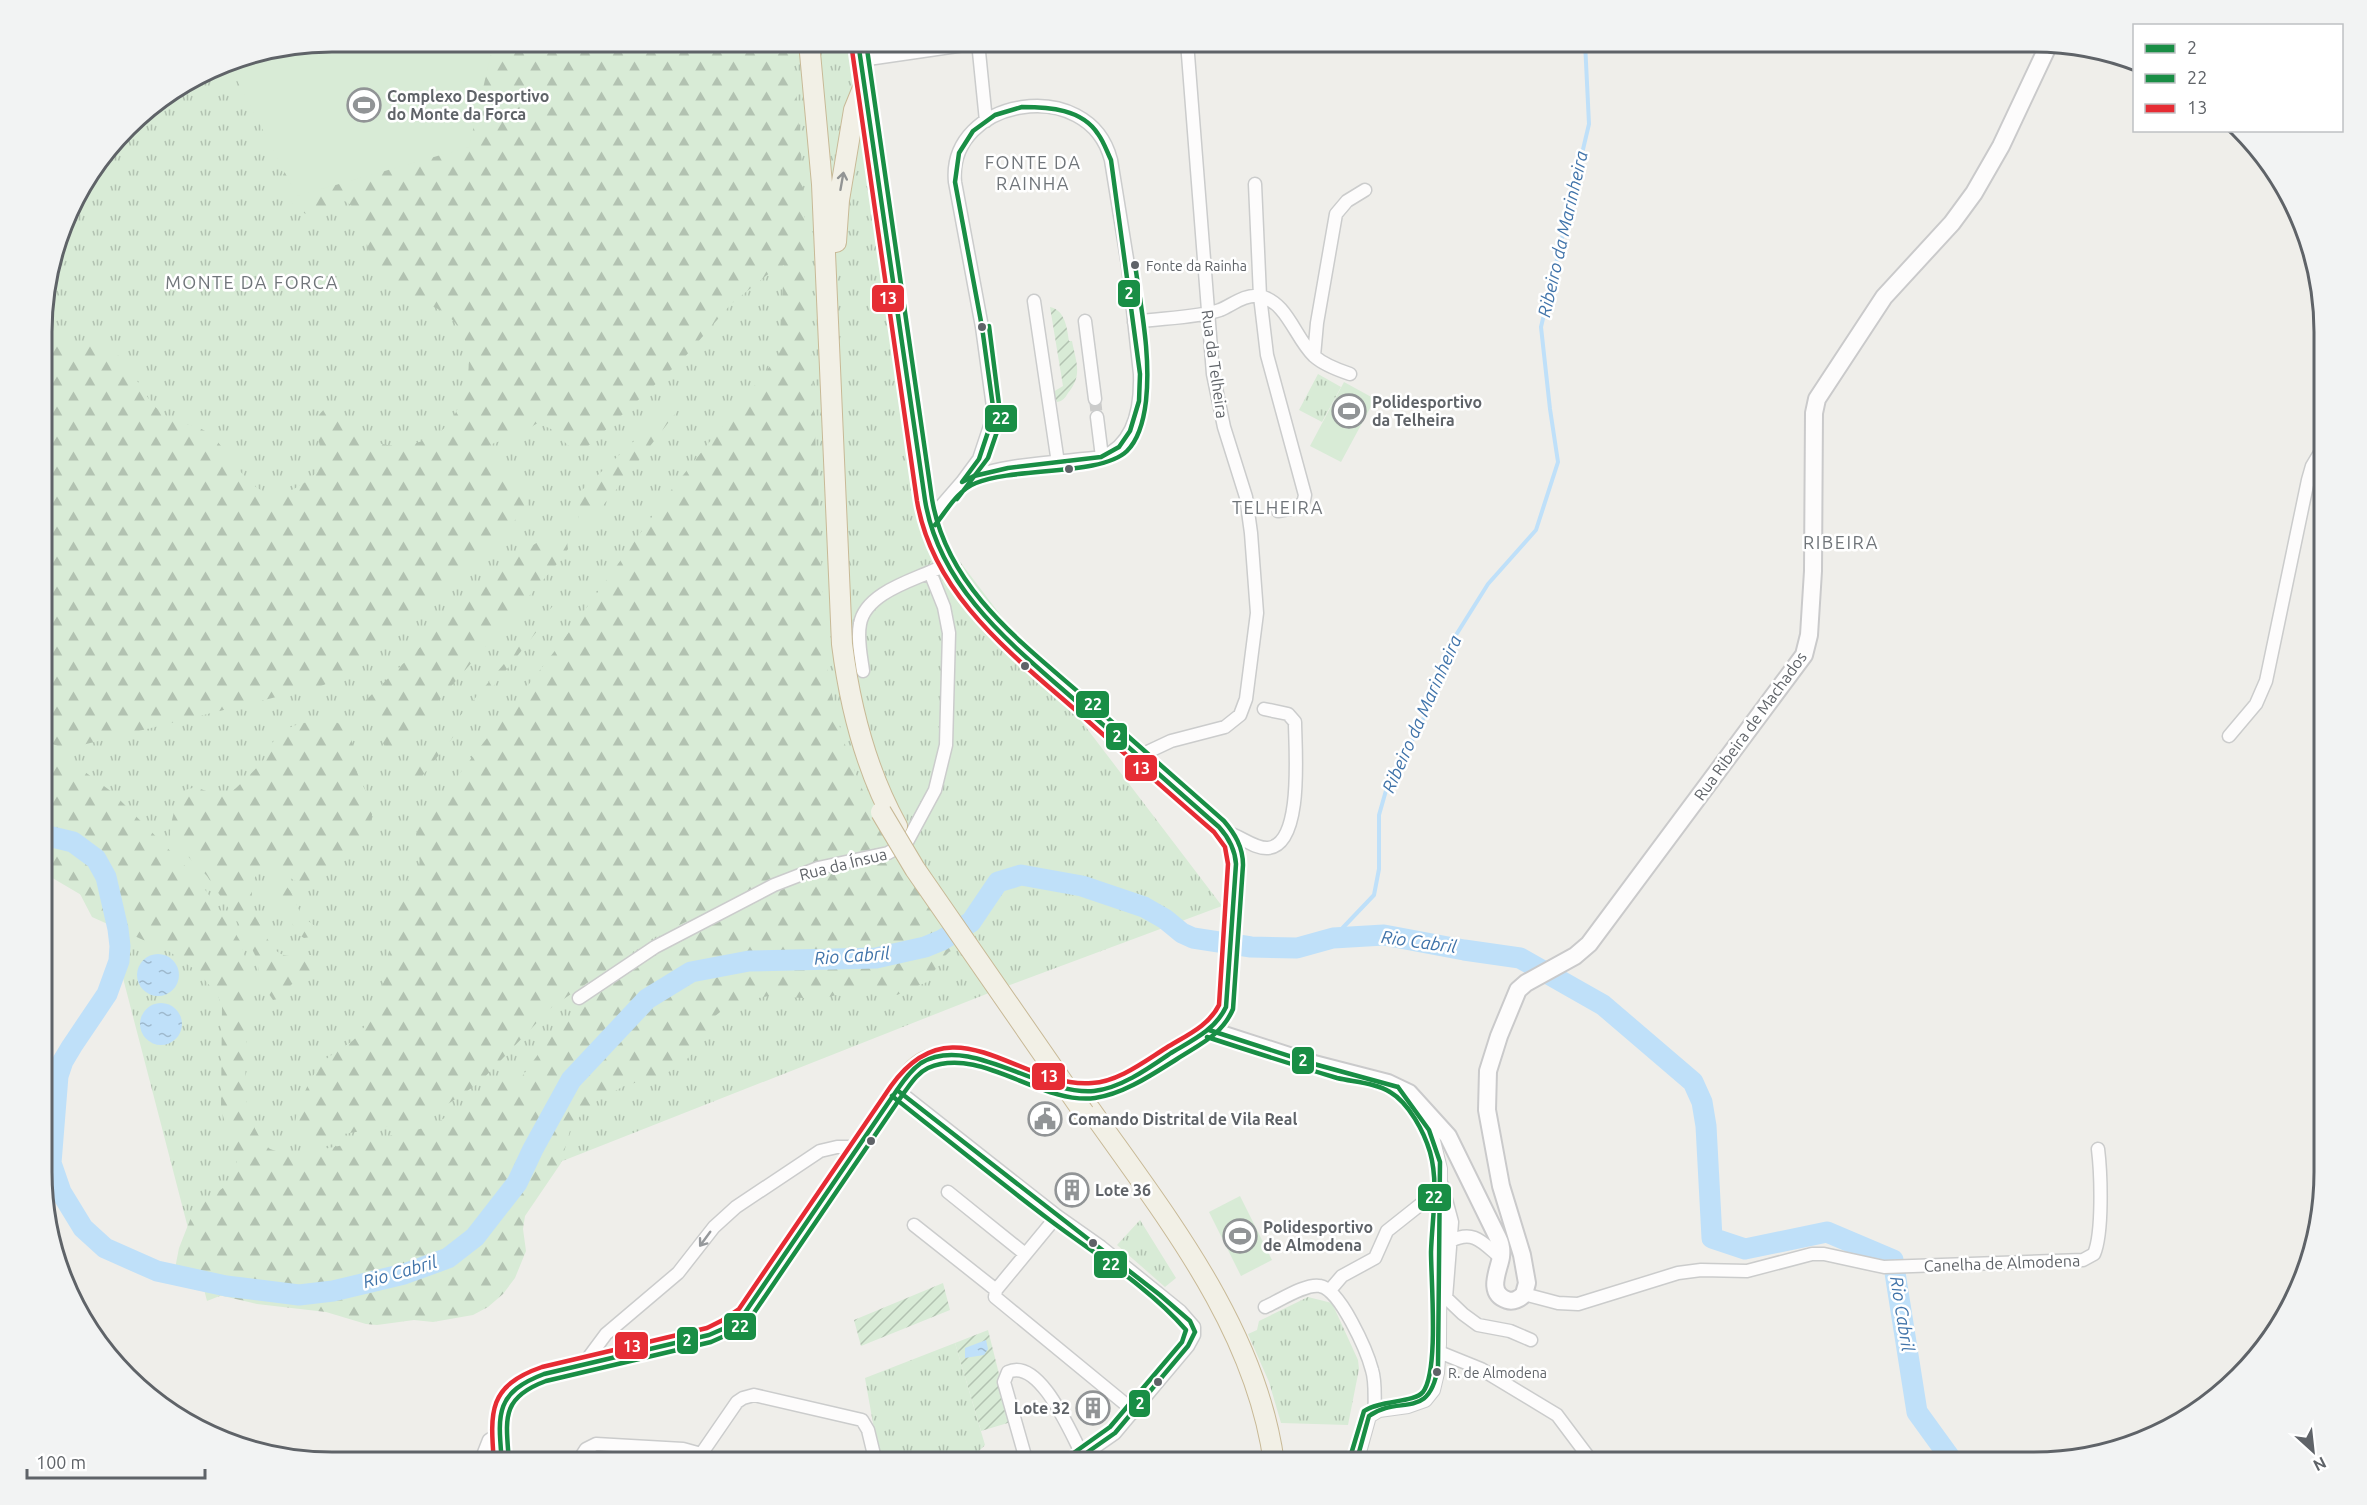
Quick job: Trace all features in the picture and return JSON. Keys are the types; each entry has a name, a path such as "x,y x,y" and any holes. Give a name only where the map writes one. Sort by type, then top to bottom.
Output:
{"highway":[{"path":"800,52 812,185 835,657 850,735 884,811 915,869 1200,1270 1233,1330 1257,1389 1272,1453"},
{"path":"810,52 822,184 842,644 859,731 884,811 900,831 933,885 1087,1111 1170,1236 1213,1306 1244,1373 1262,1453"},
{"path":"832,421 837,217 854,110 865,83"}],"main road":[{"path":"501,1453 499,1416 502,1405 515,1388 538,1376 709,1335 732,1324 757,1298 857,1147 897,1090 920,1064 935,1057 953,1056 981,1061 1065,1088 1084,1091 1098,1090 1123,1081 1209,1030 1222,1016 1227,996 1236,869 1235,852 1224,832 994,628 971,602 948,564 929,520 860,52"},
{"name":"Rua Ribeira de Machados","path":"1524,1294 1527,1283 1523,1259 1501,1186 1486,1096 1488,1071 1516,993 1529,981 1562,964 1589,944 1804,655 1810,626 1814,413 1817,399 1884,297 1952,223 1974,193 1993,162 2045,53"},
{"path":"1209,1030 1314,1064 1398,1087 1413,1097 1448,1136 1498,1238 1501,1258 1495,1281 1497,1292 1503,1298 1510,1300 1518,1299 1524,1294"}],"street":[{"path":"979,52 986,121"},
{"name":"Rua da Telheira","path":"1139,756 1171,741 1229,725 1242,710 1248,691 1257,613 1246,497 1224,427 1213,374 1187,52"},
{"path":"929,520 962,482 982,454 994,414 982,327 953,168 962,145 986,121 1011,110 1044,105 1058,107 1086,120 1102,138 1111,160 1128,265 1134,322 1140,383 1136,411 1127,439 1115,451 1102,457 989,472 962,482"},
{"path":"1255,184 1260,296 1268,362 1305,493 1300,507 1278,511"},
{"path":"1314,356 1317,322 1336,214 1347,201 1365,190"},
{"path":"1134,322 1207,313 1246,298 1260,296 1272,302 1284,313 1314,356 1331,367 1350,374"},
{"path":"1034,301 1058,463"},
{"path":"1085,321 1095,399"},
{"path":"1097,417 1102,457"},
{"path":"2229,736 2256,705 2266,681 2310,473 2314,464"},
{"path":"863,671 859,634 860,620 864,614 884,594 948,564"},
{"name":"Rua da Ínsua","path":"579,998 655,947 774,885 818,868 888,853 907,842 935,790 945,760 949,633 944,607 930,572"},
{"path":"1224,832 1267,848 1280,842 1290,824 1295,788 1295,722 1288,714 1264,709"},
{"path":"1358,1453 1367,1419 1375,1411 1414,1405 1428,1397 1435,1381 1439,1352 1442,1294 1440,1162 1432,1137 1422,1118 1398,1087"},
{"path":"897,1090 1057,1216 1101,1247 1180,1311 1192,1324 1195,1332 1188,1346 1135,1412 1111,1437 1089,1453"},
{"path":"583,1365 606,1334 678,1273 714,1227 747,1198 820,1151 837,1147 857,1147"},
{"name":"Canelha de Almodena","path":"1524,1294 1561,1304 1578,1304 1678,1274 1701,1270 1748,1271 1812,1254 1824,1254 1867,1265 1895,1267 2080,1261 2090,1258 2096,1249 2098,1238 2101,1176 2098,1149"},
{"path":"1441,1181 1451,1217 1442,1294"},
{"path":"948,1192 1025,1254"},
{"path":"1330,1290 1344,1274 1375,1258 1387,1231 1421,1204"},
{"path":"1057,1216 996,1290 996,1299 1135,1412"},
{"path":"914,1225 996,1290"},
{"path":"1450,1241 1464,1235 1472,1236 1501,1258"},
{"path":"1265,1307 1310,1286 1323,1286 1330,1290 1344,1310 1371,1365 1374,1375 1375,1411"},
{"path":"1442,1294 1478,1325 1510,1331 1530,1340"},
{"path":"1439,1352 1481,1369 1557,1414 1586,1453"},
{"path":"1024,1453 1004,1382 1008,1372 1015,1369 1027,1372 1046,1390 1076,1453"},
{"path":"702,1453 737,1402 754,1395 861,1420 868,1430 874,1453"},
{"path":"484,1453 489,1439 500,1433"},
{"path":"583,1453 596,1444 683,1449 689,1453"}],"green space":[{"path":"332,52 851,52 916,504 1222,906 994,991 207,1301 105,909 52,878 52,332 58,278 67,242 90,192 122,148 162,110 192,90 242,67 296,55"},
{"path":"451,52 793,52 802,165 826,659 841,732 857,777 890,844 769,881 653,938 552,1007 479,1083 445,1106 419,1118 390,1126 304,1141 296,1136 295,1128 299,1107 308,1085 324,1061 360,1033 378,1000 388,963 401,889 416,873 419,866 416,838 418,827 564,639 672,489 779,355 784,265 767,275 731,304 683,359 586,448 573,450 551,429 538,423 520,435 490,445 483,452 487,463 523,487 528,501 525,511 348,675 321,686 66,749 52,744 52,337 107,347 125,363 148,398 162,413 212,436 251,483 262,491 274,494 289,491 307,481 316,472 321,453 317,424 319,415 326,408 335,408 366,438 387,445 399,446 421,442 441,431 451,421 457,410 464,390 469,361 468,350 460,330 445,313 397,293 384,284 374,269 360,219 348,203 339,201 316,213 306,214 298,210 292,202 284,181 280,151"},
{"name":"Complexo Desportivo do Monte da Forca","path":"492,52 469,147 297,196 232,71 278,58 314,53"},
{"path":"1050,307 1059,312 1064,320 1069,341 1072,341 1077,368 1073,386 1064,399 1057,402 1053,392 1063,386"},
{"path":"1318,374 1341,387 1322,422 1299,410"},
{"name":"Polidesportivo da Telheira","path":"1344,382 1375,399 1341,462 1310,446"},
{"path":"683,395 686,397 682,405 616,490 588,523 582,525 579,523 577,504 582,490"},
{"path":"561,538 567,542 568,549 563,557 390,757 363,703 509,560 538,542"},
{"path":"557,601 557,606 416,784 407,786 407,779"},
{"path":"330,720 338,723 349,733 356,768 371,805 371,823 367,836 357,853 332,866 313,880 305,883 299,882 282,872 269,869 263,870 252,883 257,917 275,949 285,955 312,955 319,962 318,971 308,981 292,984 278,999 273,1000 262,984 256,957 241,927 207,876 171,839 171,823 183,792 195,788 225,795 244,780 267,756 274,741 285,730 300,724"},
{"path":"52,754 77,766 112,792 196,877 231,926 240,941 249,970 245,1086 252,1123 262,1142 270,1149 299,1154 433,1125 474,1100 497,1082 521,1078 555,1031 585,1001 664,948 787,884 850,864 898,856 960,947 943,958 927,982 897,995 859,989 821,999 769,996 731,1003 714,1017 694,1052 678,1068 651,1079 626,1085 598,1100 571,1127 561,1163 525,1216 523,1229 526,1251 515,1278 503,1294 488,1307 473,1315 433,1322 414,1320 377,1325 326,1312 257,1304 172,1284 179,1248 190,1220 201,1204 231,1182 236,1174 237,1163 221,1109 222,1006 217,994 197,971 170,952 92,917 79,892 52,865"},
{"path":"276,881 282,883 290,891 301,913 319,931 317,936 304,938 294,932 291,913 271,897 270,888"},
{"name":"Polidesportivo de Almodena","path":"1240,1196 1272,1260 1241,1276 1209,1212"},
{"path":"1140,1220 1176,1278 1165,1287 1117,1245"},
{"path":"943,1283 950,1310 861,1346 854,1320"},
{"path":"1308,1297 1332,1303 1358,1360 1359,1369 1348,1425 1281,1423 1269,1382 1248,1334 1257,1330 1259,1321"},
{"path":"988,1330 1011,1422 981,1431 955,1343"},
{"path":"955,1343 985,1445 977,1453 878,1453 865,1378"}],"water":[{"path":"158,954 173,960 179,975 173,990 158,996 143,990 137,975 143,960"},
{"path":"161,1003 169,1004 176,1009 181,1016 181,1032 176,1039 169,1044 161,1045 153,1044 146,1039 141,1032 140,1024 141,1016 146,1009 153,1004"},
{"path":"986,1340 988,1349 984,1355 965,1358 965,1348"}],"waterway":[{"name":"Ribeiro da Marinheira","path":"1333,938 1374,895 1379,869 1379,815 1389,780 1421,725 1451,643 1488,584 1536,530 1558,462 1541,327 1589,124 1585,52"},
{"name":"Rio Cabril","path":"52,837 73,842 96,859 106,877 120,946 119,961 107,994 63,1061 58,1076 52,1151"},
{"name":"Rio Cabril","path":"52,1166 61,1192 83,1228 105,1248 157,1271 226,1286 299,1295 333,1291 404,1274 448,1258 475,1237 517,1183 571,1080 647,999 691,972 749,961 876,958 925,947 942,940 971,922 998,882 1021,875 1082,886 1144,907 1193,938 1251,947 1297,948 1333,938 1384,935 1520,958 1603,1005 1693,1082 1702,1102 1706,1126 1712,1238 1745,1249 1827,1232 1893,1260 1917,1412 1947,1453"}],"tunnel":[{"path":"1095,399 1097,417"}],"transit line":[{"name":"13","path":"493,1453 492,1429 496,1403 502,1392 524,1374 542,1367 707,1328 739,1309 891,1086 915,1061 939,1049 963,1048 988,1054 1039,1074 1065,1081 1102,1082 1131,1070 1196,1030 1209,1019 1219,1005 1228,864 1225,847 1214,832 1003,646 979,621 958,595 940,566 926,535 917,501 852,52"},
{"name":"2","path":"501,1453 500,1419 503,1408 516,1389 528,1381 544,1374 709,1335 725,1328 744,1314 900,1086 921,1063 940,1056 961,1055 983,1060 1051,1085 1073,1090 1094,1091 1114,1086 1134,1076 1195,1039 1216,1022 1226,1007 1236,864 1229,840 1219,827 1035,665 986,618 965,592 947,564 934,533 925,500 859,52"},
{"name":"22","path":"508,1453 507,1422 509,1412 520,1395 531,1388 546,1381 711,1342 729,1334 749,1320 903,1094 924,1070 948,1063 969,1064 1074,1098 1106,1096 1138,1083 1202,1043 1223,1026 1233,1009 1243,865 1242,852 1235,836 1224,821 1041,660 993,614 972,589 954,561 940,532 932,499 867,52"},
{"name":"2","path":"1022,107 1054,109 1083,119 1100,137 1111,160 1140,374 1139,401 1130,431 1119,447 1101,457 1008,468 974,476 962,482 979,459 994,414 982,327 955,182 959,153 973,131 995,115 1022,107"},
{"name":"22","path":"935,525 958,495 976,483 1012,475 1098,464 1115,459 1131,446 1142,421 1147,384 1145,332 1135,264"},
{"name":"22","path":"957,499 988,458 1001,420 989,326"},
{"name":"2","path":"1209,1030 1314,1064 1398,1087"},
{"name":"22","path":"1207,1037 1337,1078 1384,1089 1397,1097 1409,1111 1420,1127 1430,1152 1435,1189 1431,1252 1433,1346 1428,1381 1419,1396 1371,1407 1364,1411 1351,1453"},
{"name":"2","path":"1359,1453 1369,1416 1380,1410 1420,1401 1428,1395 1434,1384 1438,1367 1440,1162 1429,1130 1398,1087"},
{"name":"2","path":"897,1090 1160,1295 1190,1321 1195,1332"},
{"name":"22","path":"892,1096 1031,1206 1122,1272 1156,1300 1186,1330 1182,1342 1110,1427 1074,1453"},
{"name":"2","path":"1086,1453 1115,1433 1188,1346 1195,1332"}],"place":[{"name":"Complexo Desportivo do Monte da Forca","path":"364,105"},
{"name":"Fonte da Rainha","path":"1135,265"},
{"name":"Polidesportivo da Telheira","path":"1349,411"},
{"name":"Comando Distrital de Vila Real","path":"1045,1119"},
{"name":"Lote 36","path":"1072,1190"},
{"name":"Polidesportivo de Almodena","path":"1240,1236"},
{"name":"R. de Almodena","path":"1437,1372"},
{"name":"Lote 32","path":"1093,1408"}],"district":[{"name":"FONTE DA RAINHA","path":"1033,174"},
{"name":"MONTE DA FORCA","path":"252,283"},
{"name":"TELHEIRA","path":"1278,508"},
{"name":"RIBEIRA","path":"1841,543"}]}
